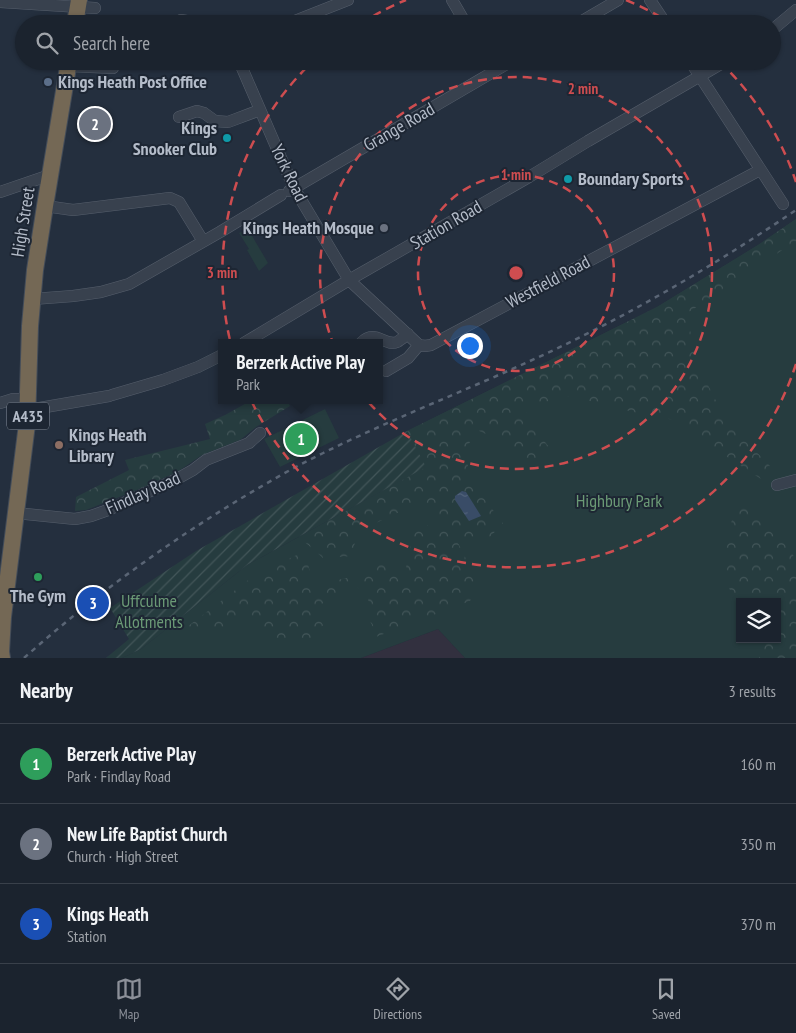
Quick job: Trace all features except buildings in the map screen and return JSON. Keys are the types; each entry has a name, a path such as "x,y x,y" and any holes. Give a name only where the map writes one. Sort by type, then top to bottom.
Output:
{"highway":[{"name":"High Street","path":"1,654 3,617 28,405 30,326 38,246 68,70"}],"street":[{"path":"309,15 348,0"},
{"path":"452,0 461,15"},
{"path":"592,15 618,0"},
{"path":"650,0 660,15"},
{"path":"793,0 796,4"},
{"path":"0,2 78,3 94,8"},
{"path":"781,22 796,10"},
{"name":"York Road","path":"243,70 260,110 287,192 349,280"},
{"name":"Grange Road","path":"32,299 101,292 129,284 497,70"},
{"path":"696,70 783,204"},
{"name":"Station Road","path":"251,339 710,70"},
{"path":"179,117 197,111 204,113 215,121 228,122 260,110"},
{"name":"Westfield Road","path":"419,345 432,345 760,170"},
{"path":"0,192 50,175"},
{"path":"44,206 73,210 170,198 175,199 179,202 203,241"},
{"path":"349,280 419,345 408,358 386,371"},
{"path":"365,339 378,337 396,342 408,334"},
{"path":"0,403 13,399 28,405 110,395 198,368 218,357"},
{"name":"Findlay Road","path":"16,513 76,519 108,510 175,480 206,460 249,443 260,433"},
{"path":"777,485 796,480"}],"shaded area":[{"path":"438,629 465,658 361,658"}],"green space":[{"name":"Highbury Park","path":"796,219 796,658 465,658 438,629 361,658 122,658 141,649 247,565 425,468 407,431 657,307 758,245"},
{"path":"796,219 796,241 686,314 699,367 726,421 770,466 768,481 761,479 721,453 679,421 633,412 570,396 525,407 529,420 548,446 537,463 518,455 497,439 477,430 463,454 479,492 503,523 490,537 465,538 424,507 397,513 374,524 346,526 355,540 353,556 323,558 299,537 425,467 407,431 657,307 758,245"},
{"path":"248,229 268,263 259,271 239,233"},
{"path":"245,404 289,404 290,406 256,427 240,440 202,455 177,472 86,510 75,511 76,497 129,470 125,460 210,439 205,424"},
{"path":"325,409 339,438 280,467 264,439"},
{"name":"Uffculme Allotments","path":"407,431 426,467 247,565 141,649 122,658 106,658 129,639 110,608 196,551"},
{"path":"743,504 779,537 796,560 796,658 759,658 766,643 781,643 781,598 736,598 728,587 725,561 726,534 736,511"},
{"path":"425,525 442,528 455,537 479,585 470,601 368,640 375,631 369,619 368,593 352,585 317,607 323,625 314,638 272,643 246,616 218,632 187,627 255,575 305,551 313,585 361,575 379,562 392,564 403,581 414,531"}],"water":[{"path":"462,491 466,492 481,516 469,521 455,500 455,496"}],"railway":[{"path":"24,658 120,580 187,533 256,489 321,454 530,361 599,328 699,272 796,210"}],"place":[{"name":"Kings Heath Post Office","path":"48,82"},
{"name":"New Life Baptist Church","path":"95,124"},
{"name":"Kings Snooker Club","path":"227,138"},
{"name":"Boundary Sports","path":"568,179"},
{"name":"Kings Heath Mosque","path":"384,228"},
{"name":"Berzerk Active Play","path":"301,439"},
{"name":"Kings Heath Library","path":"59,445"},
{"name":"The Gym","path":"38,577"},
{"name":"Kings Heath","path":"93,603"}]}
